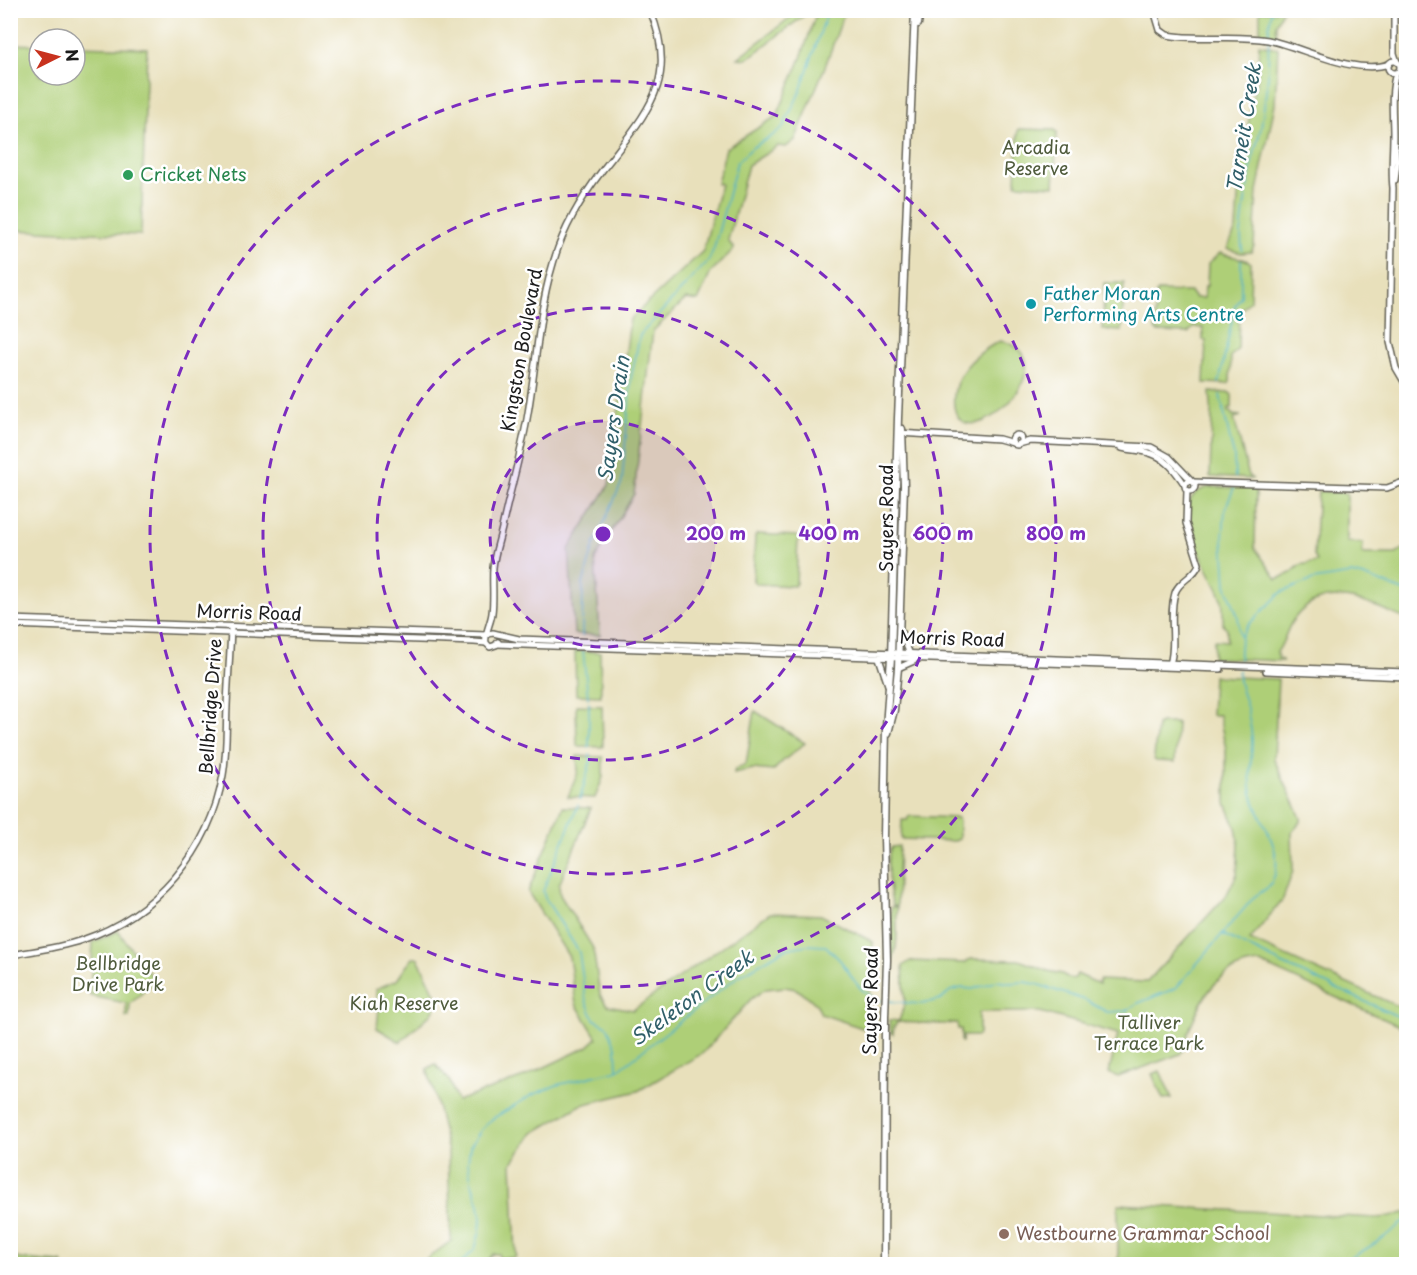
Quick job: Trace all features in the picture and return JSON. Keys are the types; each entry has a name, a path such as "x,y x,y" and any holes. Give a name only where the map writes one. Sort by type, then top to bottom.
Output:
{"main road":[{"name":"Sayers Road","path":"884,1264 887,960 884,837 886,737 900,433 915,10"},
{"name":"Sayers Road","path":"913,72 920,10"},
{"name":"Sayers Road","path":"886,737 894,710 899,655 904,486 900,433"}],"street":[{"name":"Kingston Boulevard","path":"487,634 492,616 494,566 528,412 539,321 549,276 572,216 603,169 644,118 657,89 662,50 650,10"},
{"path":"1154,10 1158,23 1166,33 1179,36 1269,40 1352,65 1407,68"},
{"path":"1394,10 1394,164 1390,342 1396,368 1407,385"},
{"path":"900,433 1118,447 1130,445 1151,447 1176,463 1191,486 1186,504 1187,532 1198,564 1197,571 1179,587 1174,596 1172,669"},
{"path":"1015,441 1022,440 1020,436 1030,441"},
{"path":"1191,486 1206,484 1387,488 1407,480"},
{"name":"Kingston Boulevard","path":"492,616 496,635"},
{"name":"Morris Road","path":"10,619 49,624"},
{"name":"Morris Road","path":"10,625 49,624 397,636 486,644"},
{"path":"900,627 909,652"},
{"name":"Bellbridge Drive","path":"10,956 81,940 113,927 140,910 164,890 190,858 208,825 222,779 231,630"},
{"path":"487,634 496,635 499,640 497,644 490,647 486,644 487,634"},
{"name":"Morris Road","path":"397,636 487,634"},
{"name":"Morris Road","path":"496,635 519,639 643,646"},
{"name":"Morris Road","path":"497,644 743,649 899,655 919,660 967,658"},
{"name":"Morris Road","path":"743,649 879,658 891,655"},
{"name":"Morris Road","path":"899,655 909,652 967,658 1172,669 1222,668 1406,675"},
{"path":"879,658 889,688"},
{"path":"898,668 919,660"},
{"name":"Morris Road","path":"1070,662 1171,662 1222,668"}],"green space":[{"path":"800,10 810,11 747,59 738,58"},
{"path":"817,11 845,11 795,140 786,147 778,146 748,165 728,240 734,249 711,272 698,301 686,299 653,331 634,494 595,559 600,635 574,634 569,549 609,485 630,319 703,251 721,184 717,183 726,148 777,116"},
{"path":"1260,11 1282,11 1276,24 1276,37 1260,34"},
{"path":"11,44 27,45 27,87 87,87 87,46 147,48 141,235 11,230"},
{"path":"1259,44 1278,48 1275,104 1257,191 1254,246 1251,252 1241,253 1227,249 1236,229 1239,182 1254,88 1257,85"},
{"name":"Arcadia Reserve","path":"1019,129 1055,130 1057,132 1054,186 1016,184"},
{"path":"1220,253 1251,263 1250,301 1239,312 1238,349 1231,356 1228,384 1204,383 1206,341 1203,340 1203,328 1194,327 1188,333 1157,332 1155,330 1156,293 1158,291 1190,292 1195,298 1204,298 1208,264"},
{"path":"1104,283 1124,283 1122,331 1103,330"},
{"path":"1000,341 1016,347 1025,357 1026,369 1022,383 1004,408 991,418 978,423 962,421 957,416 954,401 959,378 977,356"},
{"path":"1210,392 1232,395 1232,408 1229,408 1229,412 1232,412 1232,415 1241,416 1234,418 1249,477 1253,479 1210,477 1212,415"},
{"path":"1210,487 1254,488 1256,490 1255,548 1277,579 1291,573 1300,565 1317,562 1314,555 1318,491 1347,493 1347,542 1363,543 1362,554 1396,554 1406,548 1406,619 1363,602 1334,597 1320,600 1306,607 1294,619 1277,652 1278,658 1283,661 1213,658 1214,640 1227,641 1227,628 1223,625 1221,597 1200,554 1189,520 1189,505 1195,494"},
{"path":"757,534 798,537 796,584 794,586 756,584 753,581 755,536"},
{"path":"575,651 600,652 601,696 576,695"},
{"name":"Talliver Terrace Park","path":"1213,676 1278,679 1274,759 1301,818 1301,822 1292,832 1293,871 1283,899 1250,940 1406,1010 1406,1029 1260,963 1234,970 1224,976 1207,993 1180,1054 1118,1077 1109,1073 1118,1034 1040,1012 980,1012 979,1034 963,1036 962,1042 961,1029 958,1029 957,1023 898,1022 894,1026 893,1034 891,1033 889,1020 899,1021 905,1003 903,966 910,961 965,963 970,959 1019,960 1062,974 1070,979 1075,978 1077,974 1099,984 1099,980 1147,982 1226,896 1237,874 1239,844 1236,828 1226,803 1226,749 1219,715 1211,715"},
{"path":"576,705 602,706 603,747 577,746"},
{"path":"755,711 805,743 773,771 753,769 734,773 735,769 746,764"},
{"path":"1177,723 1175,762 1154,759 1157,725"},
{"path":"577,756 603,757 603,777 595,798 568,797 578,772"},
{"path":"563,807 591,808 559,885 560,895 593,948 600,995 607,1005 633,1010 770,913 821,915 873,942 868,1030 821,1014 817,1005 796,989 785,987 766,989 751,999 703,1053 638,1091 581,1105 533,1133 512,1163 516,1256 514,1258 499,1258 499,1254 493,1254 485,1264 420,1264 451,1241 448,1152 427,1069 435,1064 449,1080 457,1101 524,1077 587,1047 597,1038 576,1004 569,957 528,892"},
{"path":"909,816 958,818 959,839 955,841 901,839 902,820 907,820"},
{"path":"899,846 897,906 893,906 888,859 892,847"},
{"path":"891,907 897,907 897,940 893,959 891,958"},
{"name":"Bellbridge Drive Park","path":"118,931 155,981 130,1004 129,1017 126,1017 126,1003 90,996 93,942"},
{"name":"Kiah Reserve","path":"412,958 418,958 439,1002 431,1014 400,1042 377,1028 379,1008 376,989 397,980"},
{"path":"1160,1071 1172,1098 1163,1099 1152,1074"},
{"path":"1118,1204 1375,1218 1391,1217 1406,1212 1406,1264 1118,1264"},
{"path":"10,1255 20,1259 62,1262 63,1264 11,1264"}],"waterway":[{"name":"Sayers Drain","path":"582,636 583,584 594,545 622,482 631,378 640,335 709,260 737,162 753,147 783,127 800,92 828,10"},
{"name":"Tarneit Creek","path":"1242,250 1244,208 1252,161 1261,128 1268,77 1269,25 1272,10"},
{"name":"Tarneit Creek","path":"1219,383 1235,306 1241,296 1241,260"},
{"name":"Tarneit Creek","path":"1220,395 1234,457 1235,478"},
{"name":"Tarneit Creek","path":"1234,488 1225,509 1223,538 1226,585 1238,616 1240,636"},
{"name":"Skeleton Creek","path":"1239,664 1241,637 1249,624 1282,592 1313,580 1351,574 1406,592"},
{"name":"Sayers Drain","path":"583,651 588,698"},
{"name":"Skeleton Creek","path":"887,1001 921,1004 942,999 950,991 962,988 973,989 997,981 1025,982 1085,1000 1107,1012 1126,1011 1136,1004 1176,988 1255,896 1270,885 1275,873 1275,850 1252,793 1250,774 1252,734 1239,680 1239,669"},
{"name":"Sayers Drain","path":"589,703 589,748"},
{"name":"Sayers Drain","path":"580,799 591,760 590,755"},
{"name":"Sayers Drain","path":"578,805 543,891 545,898 579,952 586,1001 594,1019 607,1026 616,1047 617,1069"},
{"path":"1222,934 1406,1020"},
{"name":"Skeleton Creek","path":"460,1264 475,1249 480,1231 479,1205 471,1181 468,1162 470,1147 481,1130 492,1119 532,1095 557,1085 618,1070 737,977 785,949 806,945 826,946 841,961 863,991 882,1001"},
{"path":"1341,1264 1379,1241 1406,1220"}],"place":[{"name":"Cricket Nets","path":"128,175"},
{"name":"Father Moran Performing Arts Centre","path":"1031,304"},
{"name":"Westbourne Grammar School","path":"1004,1234"}]}
